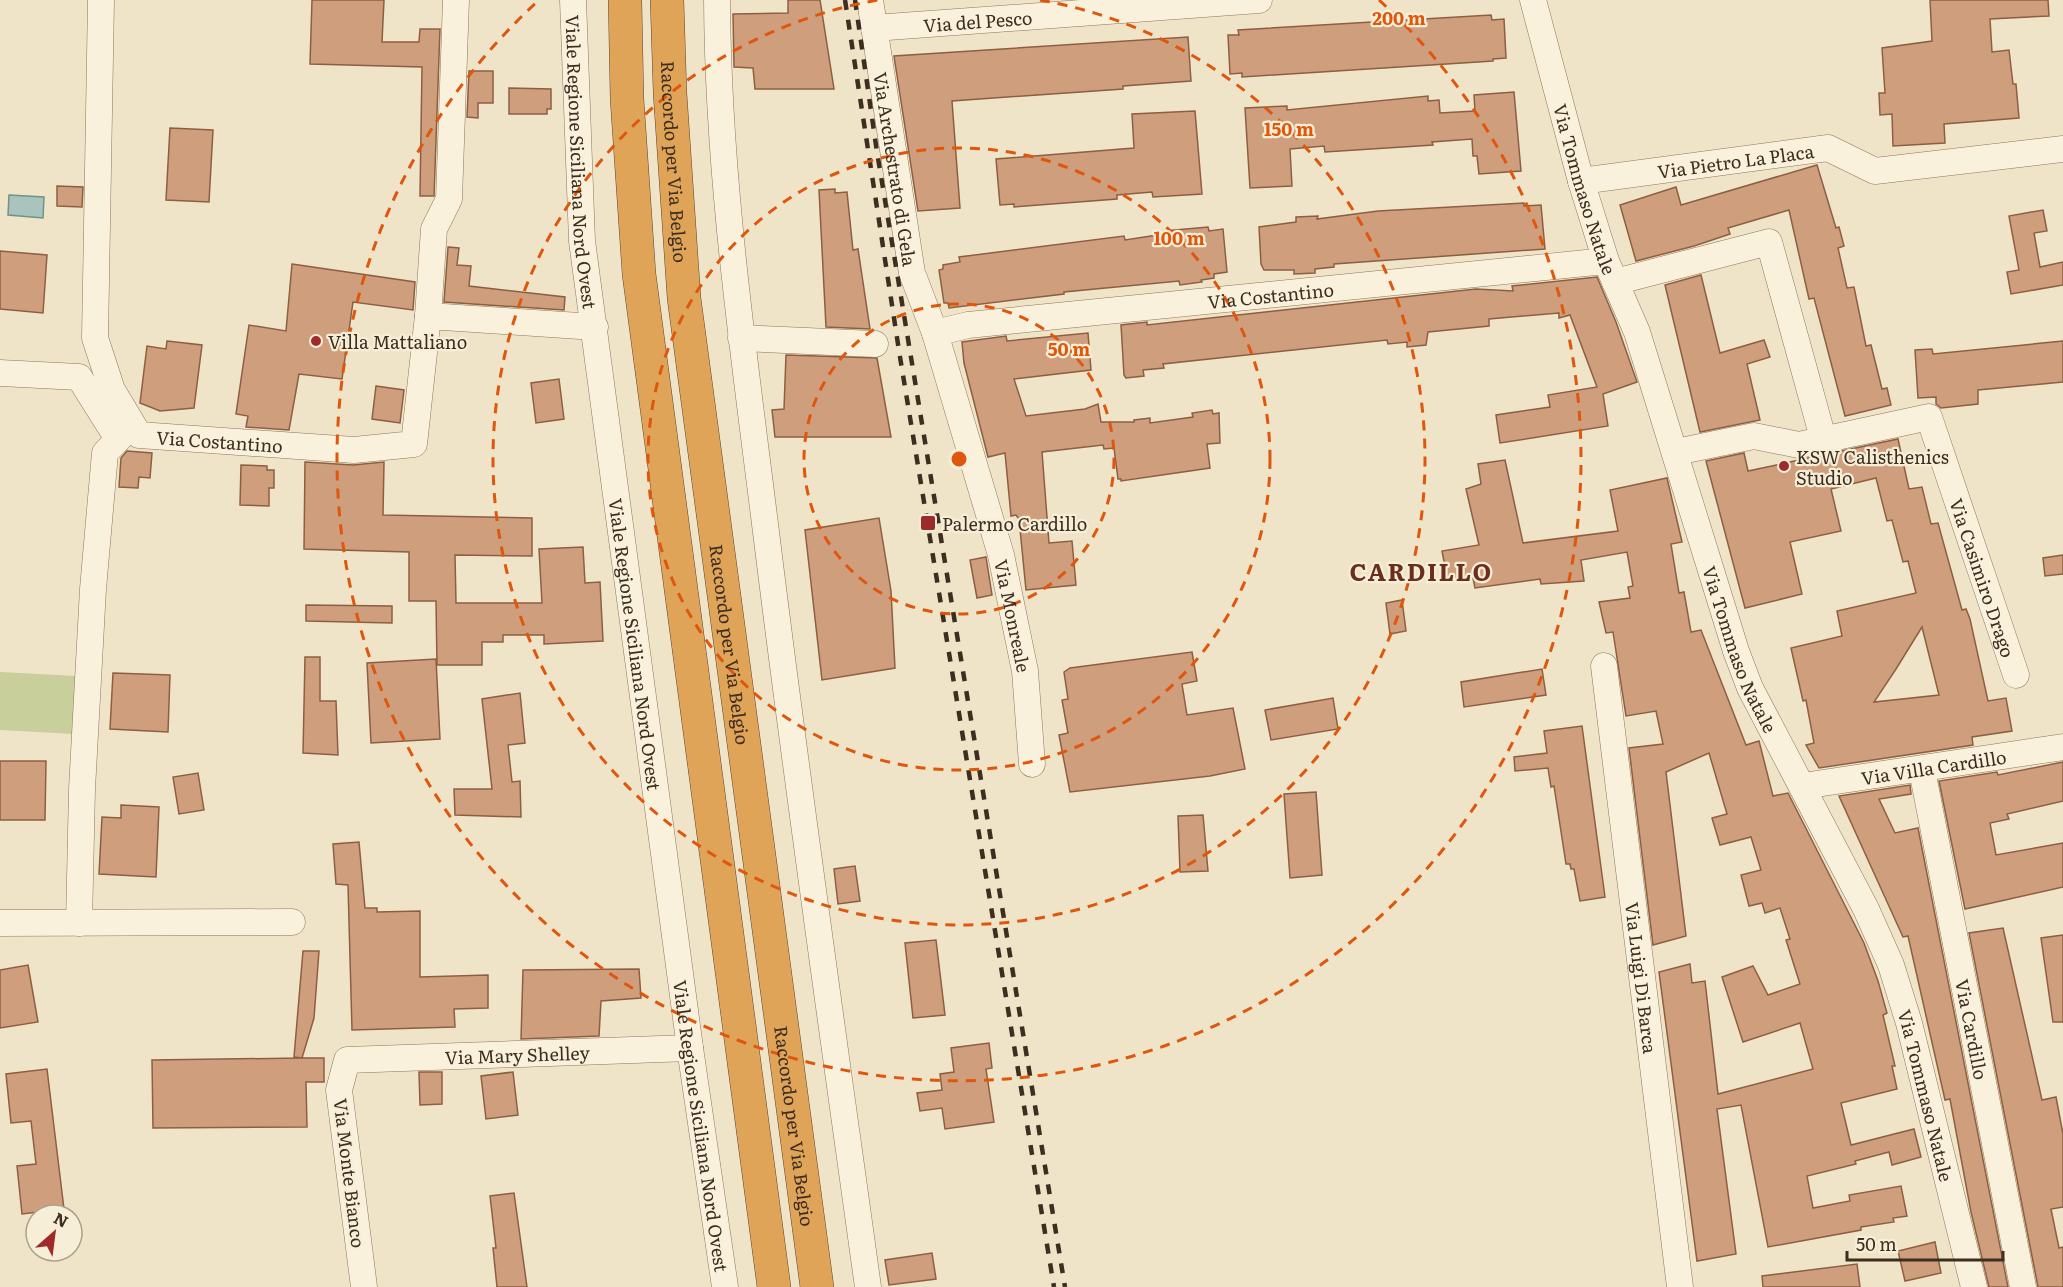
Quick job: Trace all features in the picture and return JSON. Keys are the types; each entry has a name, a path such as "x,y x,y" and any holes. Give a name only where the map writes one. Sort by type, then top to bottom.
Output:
{"highway":[{"path":"625,0 627,99 639,274 774,1287"},
{"name":"Raccordo per Via Belgio","path":"667,0 670,93 684,298 817,1287"}],"street":[{"name":"Via Costantino","path":"101,0 95,338 125,432 139,435 354,450 414,444 428,316"},
{"path":"456,0 449,199 434,229 428,316 595,327"},
{"name":"Viale Regione Siciliana Nord Ovest","path":"573,0 582,241 690,1048 725,1287"},
{"path":"717,0 717,66 729,238 795,767 868,1287"},
{"name":"Via Archestrato di Gela","path":"870,0 912,273 935,333"},
{"name":"Via del Pesco","path":"874,28 1259,0"},
{"name":"Via Tommaso Natale","path":"1533,0 1581,181 1611,272 1637,332 1736,651 1750,688 1866,909 1891,965 1909,1023 1974,1287"},
{"name":"Via Pietro La Placa","path":"1581,181 1828,148 1875,171 2063,148"},
{"path":"1611,272 1769,242 1823,438"},
{"name":"Via Costantino","path":"935,333 968,325 1611,272"},
{"name":"Via Monreale","path":"935,333 1001,555 1024,671 1032,764"},
{"path":"741,338 875,344"},
{"path":"0,373 79,377 125,432 105,453 94,578 82,789 79,923"},
{"name":"Via Casimiro Drago","path":"1676,452 1754,436 1799,445 1929,417 2016,675"},
{"name":"Via Luigi Di Barca","path":"1604,666 1680,1287"},
{"name":"Via Villa Cardillo","path":"1803,786 1922,770 2063,747"},
{"name":"Via Cardillo","path":"1922,770 2023,1287"},
{"path":"0,923 292,922"},
{"name":"Via Mary Shelley","path":"347,1060 690,1048"},
{"name":"Via Monte Bianco","path":"347,1060 339,1090 364,1287"}],"green space":[{"path":"0,672 77,676 74,734 0,730"}],"water":[{"path":"9,195 44,197 43,218 8,215"}],"building":[{"path":"312,0 384,0 382,42 419,42 420,29 440,29 434,196 420,196 422,67 310,64"},
{"path":"788,0 820,0 834,89 755,89 753,68 734,67 733,14 788,13"},
{"path":"1930,0 2048,0 2049,16 1990,19 1992,52 2009,50 2013,84 2016,84 2019,118 1944,124 1945,143 1893,146 1892,114 1880,115 1879,93 1885,93 1882,48 1932,41"},
{"path":"1491,15 1492,20 1504,19 1506,58 1493,59 1493,61 1242,77 1242,73 1230,74 1228,35 1239,35 1238,30"},
{"path":"1188,37 1191,81 1123,86 1123,89 952,101 960,208 918,211 894,56"},
{"path":"469,71 493,71 493,103 478,103 478,118 467,117"},
{"path":"509,88 551,89 551,109 547,109 547,114 509,114"},
{"path":"1514,92 1521,171 1479,174 1477,156 1473,156 1472,139 1432,142 1433,145 1325,152 1324,146 1290,149 1292,186 1250,188 1245,108 1287,106 1287,110 1428,96 1428,101 1439,100 1440,113 1475,111 1474,95"},
{"path":"1195,111 1202,194 1153,197 1152,192 1117,195 1117,199 1014,207 1014,204 1000,205 996,159 1134,148 1132,114"},
{"path":"170,128 213,130 209,202 166,200"},
{"path":"1817,165 1836,228 1839,227 1844,246 1838,248 1847,288 1854,287 1866,346 1871,345 1882,389 1887,388 1891,405 1845,416 1814,298 1809,299 1789,210 1728,228 1730,234 1694,246 1636,261 1620,205 1676,187 1681,205"},
{"path":"57,186 83,187 82,207 57,206"},
{"path":"835,189 835,193 847,192 853,250 858,249 870,329 826,327 819,190"},
{"path":"1524,203 1524,206 1541,205 1545,249 1334,264 1334,267 1315,269 1315,273 1294,274 1294,270 1264,270 1261,264 1259,227 1296,222 1296,217 1318,216 1317,219 1378,211"},
{"path":"2043,210 2047,231 2034,233 2040,267 2063,262 2063,285 2011,294 2007,272 2019,270 2009,216"},
{"path":"1208,227 1209,231 1223,229 1227,272 1214,274 1214,278 1201,280 1202,282 1180,285 1179,281 1064,292 1064,294 949,308 948,303 944,303 939,270 943,269 943,265 960,262 959,257 1124,236 1125,240 1164,234 1164,231"},
{"path":"448,247 459,248 457,265 471,266 469,286 565,297 564,310 444,302"},
{"path":"0,251 47,255 43,313 0,309"},
{"name":"Villa Mattaliano","path":"292,264 415,282 413,310 353,302 342,379 299,374 289,430 246,427 248,416 236,414 249,325 286,331"},
{"path":"1701,275 1720,353 1764,340 1770,357 1747,364 1760,420 1700,432 1665,285"},
{"path":"1597,277 1637,382 1603,394 1608,426 1500,443 1496,415 1550,407 1548,395 1597,387 1570,315 1559,318 1559,313 1489,319 1489,326 1428,332 1426,345 1407,347 1407,342 1388,344 1387,340 1163,364 1164,368 1143,370 1144,376 1126,378 1124,375 1121,325 1147,322 1147,325 1476,289 1513,291 1512,286"},
{"path":"1088,333 1091,370 1014,379 1026,416 1085,409 1098,404 1101,422 1134,422 1134,420 1150,418 1150,423 1193,417 1192,413 1212,410 1213,414 1219,413 1220,443 1207,444 1210,468 1121,481 1118,479 1114,448 1104,449 1103,445 1042,452 1049,543 1072,541 1076,585 1026,590 1019,519 1016,515 1011,516 1005,453 988,457 964,363 962,342 1006,336 1007,341"},
{"path":"167,341 202,345 194,408 160,411 140,403 147,346 166,349"},
{"path":"2063,341 2063,382 1978,390 1978,404 1941,408 1936,404 1936,397 1918,398 1915,350 1932,349 1933,354"},
{"path":"786,355 877,358 891,437 775,437 772,410 784,409"},
{"path":"559,379 564,419 536,423 531,383"},
{"path":"376,386 404,390 400,423 372,419"},
{"path":"1898,439 1909,489 1922,487 1931,524 1938,523 1962,610 1966,609 1970,619 1988,701 2006,698 2012,731 1972,737 1973,745 1819,768 1806,745 1814,743 1806,700 1803,701 1791,648 1842,636 1837,611 1916,593 1908,561 1903,562 1892,520 1887,521 1876,478 1831,489 1841,531 1790,542 1802,594 1745,608 1706,461 1744,453 1748,471","holes":["1922,627 1939,695 1874,702"]},
{"path":"127,451 152,453 150,478 139,477 138,488 119,487 121,458"},
{"path":"1505,460 1523,543 1618,531 1610,490 1667,478 1682,542 1671,544 1679,593 1684,592 1691,632 1701,630 1746,745 1759,741 1773,796 1788,793 1864,943 1887,1013 1883,1015 1895,1066 1892,1066 1897,1089 1841,1103 1851,1145 1914,1129 1921,1157 1892,1165 1889,1152 1855,1161 1856,1164 1807,1176 1813,1208 1850,1201 1849,1195 1901,1186 1907,1216 1893,1218 1894,1222 1861,1227 1861,1230 1768,1247 1741,1105 1717,1109 1736,1254 1697,1261 1659,972 1690,964 1692,983 1705,981 1718,1094 1813,1069 1800,1023 1743,1042 1722,977 1753,966 1768,995 1800,984 1786,940 1790,939 1780,908 1765,913 1762,903 1749,906 1741,875 1761,870 1751,837 1720,845 1712,818 1727,814 1709,753 1666,772 1686,936 1653,945 1629,748 1663,744 1656,711 1626,716 1613,632 1606,633 1599,602 1630,598 1628,587 1633,586 1627,552 1581,560 1584,581 1541,584 1540,579 1475,588 1473,578 1448,582 1442,551 1479,545 1466,489 1481,484 1478,464"},
{"path":"305,462 353,465 384,462 383,515 532,518 532,556 455,555 456,603 542,603 539,549 583,547 585,583 600,582 603,641 544,644 544,635 503,635 503,642 482,642 482,665 437,665 436,601 409,601 409,552 304,549"},
{"path":"241,465 267,466 267,470 274,470 274,488 269,488 269,506 240,505"},
{"path":"879,518 891,591 895,668 822,680 805,530"},
{"path":"2063,555 2063,574 2045,576 2043,558"},
{"path":"986,557 992,595 977,598 970,560"},
{"path":"1402,600 1406,631 1390,634 1386,603"},
{"path":"306,605 392,606 392,623 306,621"},
{"path":"1192,652 1197,681 1182,684 1187,715 1233,708 1245,769 1210,776 1070,792 1059,735 1068,733 1062,700 1068,699 1064,672 1070,668"},
{"path":"305,657 320,657 320,701 336,701 338,755 303,753"},
{"path":"436,659 440,739 371,743 367,663"},
{"path":"1542,669 1546,695 1464,707 1461,682"},
{"path":"113,673 170,675 168,732 110,729"},
{"path":"520,693 525,743 508,745 512,782 520,781 521,817 455,815 454,789 492,789 482,699"},
{"path":"1333,698 1338,729 1271,740 1265,710"},
{"path":"1582,726 1605,897 1580,901 1574,869 1571,869 1570,864 1566,864 1554,786 1551,787 1548,768 1515,771 1514,757 1547,753 1544,731"},
{"path":"0,761 46,761 45,820 0,820"},
{"path":"2063,762 2063,801 2007,814 2009,819 1990,823 1996,855 2063,843 2063,887 1965,909 1939,781 1997,772 1998,775"},
{"path":"198,773 204,810 179,814 173,777"},
{"path":"1910,785 1911,794 1879,799 1895,833 1918,828 2008,1287 1989,1287 1971,1212 1950,1099 1945,1100 1908,936 1903,937 1839,796"},
{"path":"1316,792 1322,875 1290,878 1284,794"},
{"path":"121,805 159,807 156,877 99,874 102,817 121,818"},
{"path":"1203,815 1208,871 1180,872 1178,816"},
{"path":"359,842 365,908 377,908 377,912 420,911 420,977 488,975 488,1008 454,1009 455,1027 352,1030 348,885 336,884 333,844"},
{"path":"855,866 860,901 838,904 834,869"},
{"path":"2003,928 2042,1100 2056,1097 2063,1134 2063,1207 2051,1209 2059,1248 2063,1247 2063,1287 2038,1287 1969,933"},
{"path":"2063,935 2063,1022 2053,1022 2041,938"},
{"path":"936,940 945,1015 913,1018 905,943"},
{"path":"303,951 319,951 314,1018 302,1058 294,1057"},
{"path":"28,965 38,1022 0,1028 0,970"},
{"path":"639,969 641,998 601,1001 599,1036 521,1039 523,970"},
{"path":"989,1043 992,1068 986,1069 994,1122 945,1129 942,1108 920,1111 917,1093 942,1090 940,1074 954,1072 951,1048"},
{"path":"324,1058 324,1082 306,1082 307,1127 153,1128 152,1060"},
{"path":"47,1069 63,1203 24,1203 24,1214 22,1214 17,1166 36,1164 31,1121 11,1123 6,1074"},
{"path":"419,1072 442,1072 442,1104 420,1105"},
{"path":"513,1072 518,1115 486,1119 481,1076"},
{"path":"514,1193 527,1287 497,1287 493,1248 496,1248 490,1196"},
{"path":"1935,1242 1941,1273 1905,1281 1898,1251"},
{"path":"932,1253 936,1279 889,1285 885,1260"},
{"path":"1857,1264 1860,1287 1763,1287 1762,1276"}],"railway":[{"path":"845,0 900,357 1054,1287"},
{"path":"855,0 877,152 1065,1287"}],"place":[{"name":"Villa Mattaliano","path":"316,341"},
{"name":"KSW Calisthenics Studio","path":"1784,466"},
{"name":"Palermo Cardillo","path":"928,523"}],"district":[{"name":"CARDILLO","path":"1421,570"}]}
